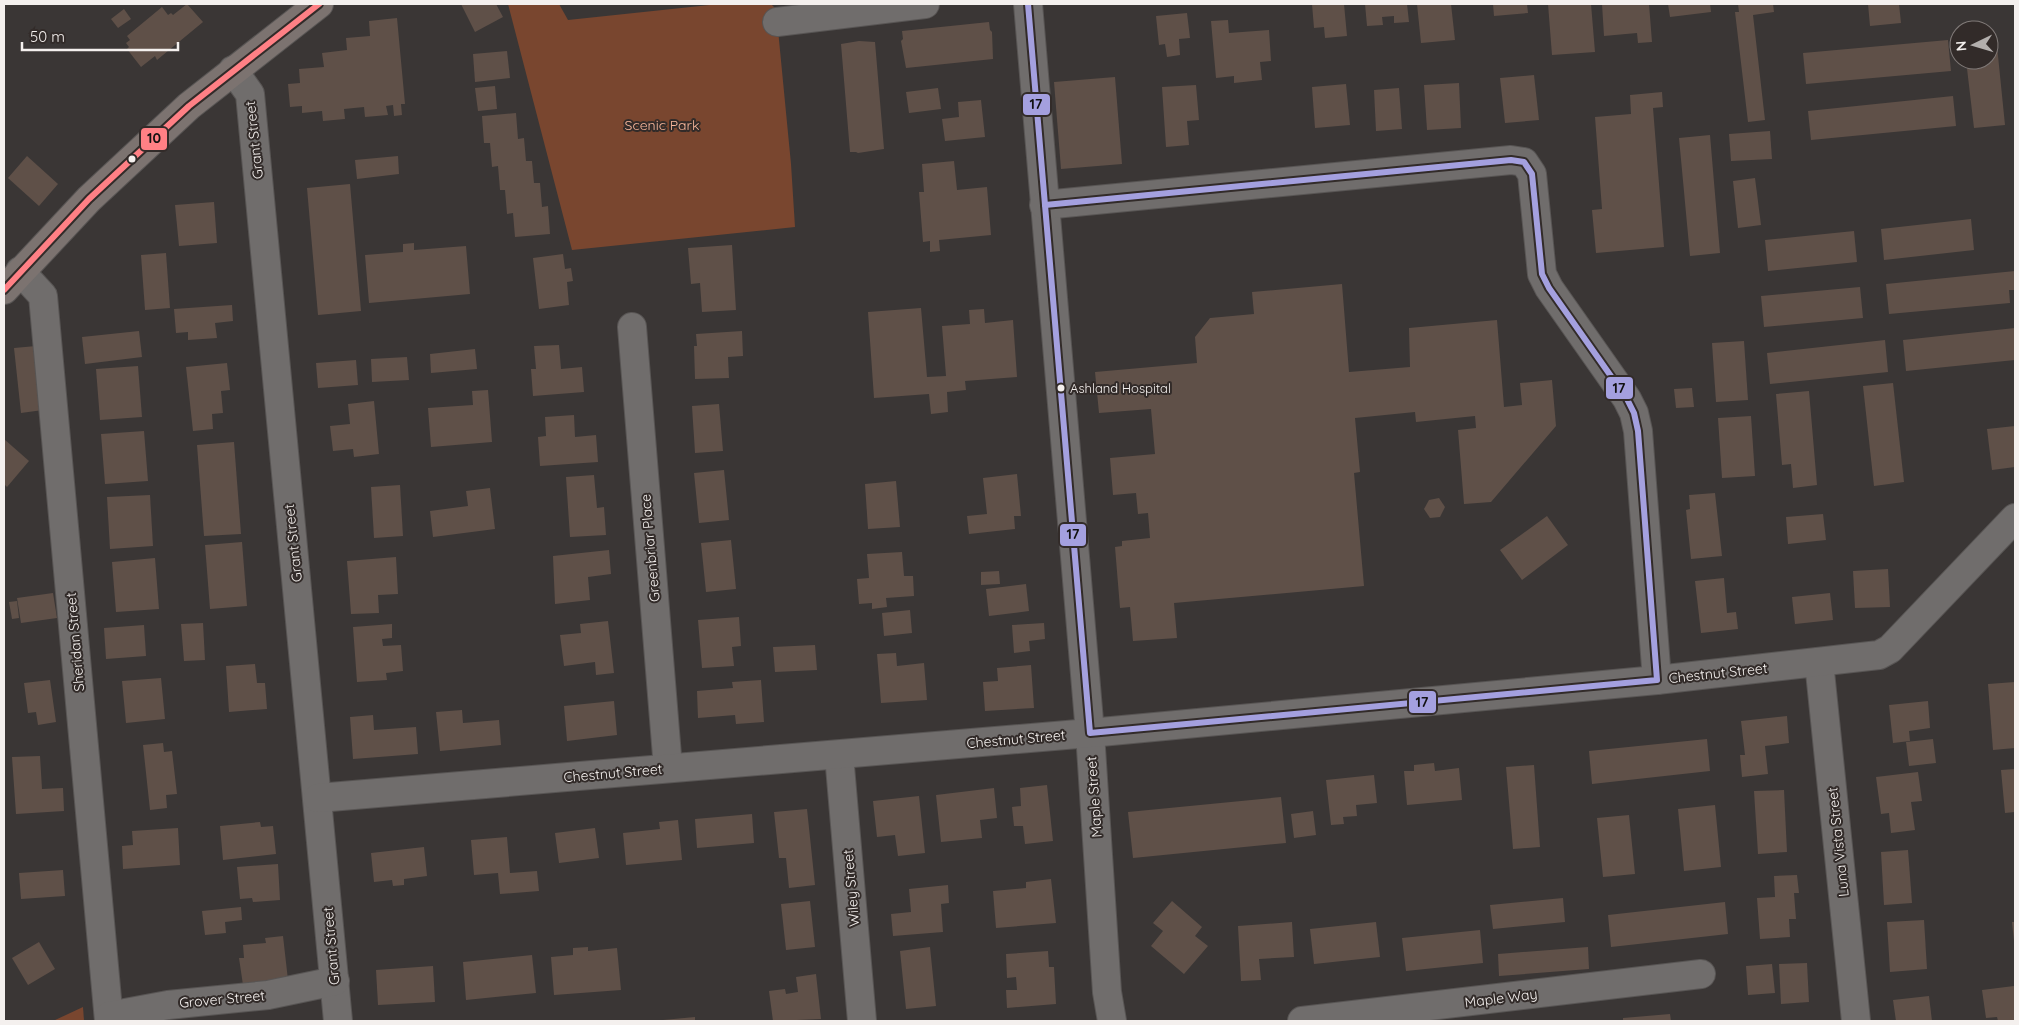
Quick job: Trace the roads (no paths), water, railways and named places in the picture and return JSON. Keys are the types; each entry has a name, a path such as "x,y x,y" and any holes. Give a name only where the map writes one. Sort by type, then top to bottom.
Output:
{"main road":[{"path":"12,281 90,199 189,106 320,4"}],"street":[{"path":"777,22 925,4"},
{"name":"Maple Street","path":"1028,4 1090,733 1107,992 1112,1021"},
{"name":"Grant Street","path":"233,70 250,94 338,1021"},
{"path":"1044,205 1511,160 1524,162 1532,174 1542,274 1549,288 1627,399 1634,413 1638,431 1658,680"},
{"name":"Sheridan Street","path":"12,281 43,296 109,1019"},
{"name":"Greenbriar Place","path":"632,327 668,768"},
{"name":"Chestnut Street","path":"318,798 1090,733 1658,680 1879,655 1890,650 2015,518"},
{"name":"Luna Vista Street","path":"1819,662 1856,1021"},
{"name":"Wiley Street","path":"839,755 862,1021"},
{"name":"Maple Way","path":"1302,1021 1701,974"},
{"name":"Grover Street","path":"109,1019 168,1004 268,996 335,981"}],"place":[{"name":"Ashland Hospital","path":"1061,388"}],"park label":[{"name":"Scenic Park","path":"662,125"}]}
